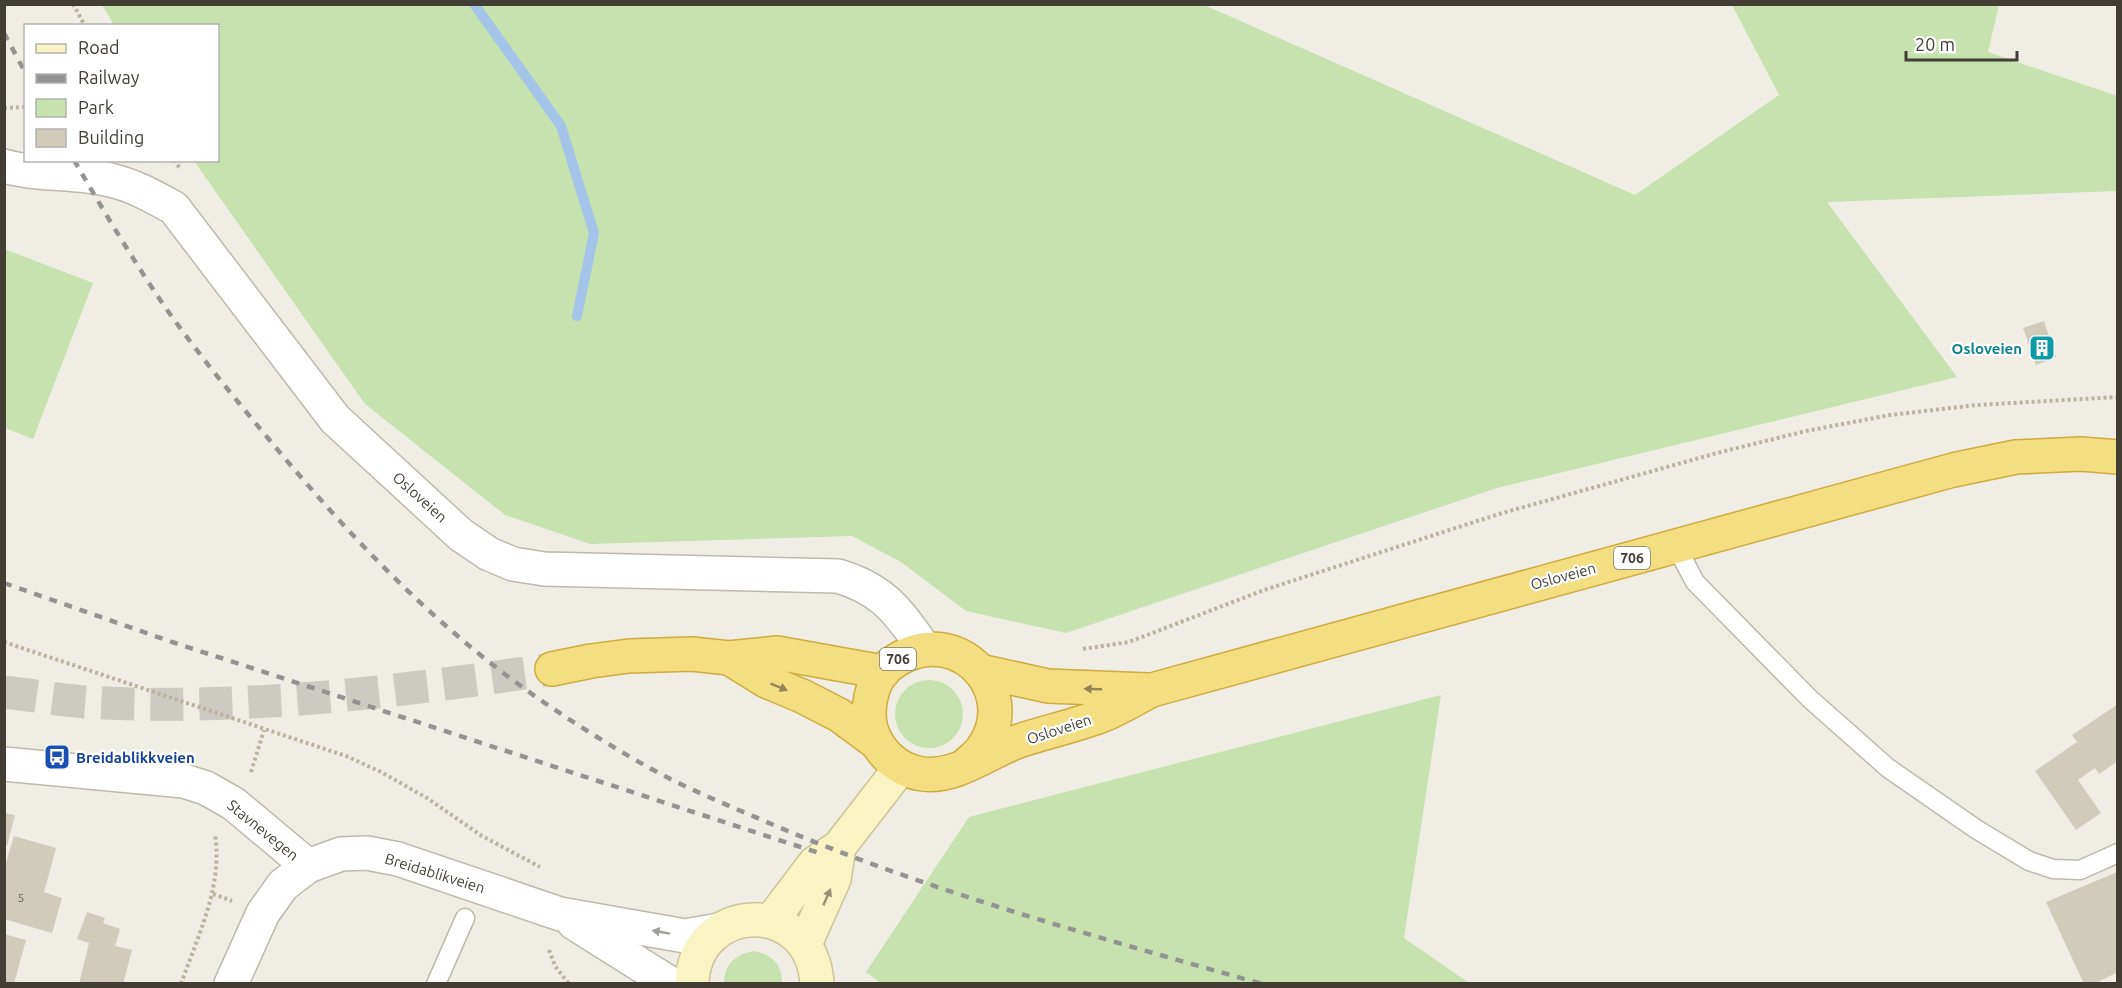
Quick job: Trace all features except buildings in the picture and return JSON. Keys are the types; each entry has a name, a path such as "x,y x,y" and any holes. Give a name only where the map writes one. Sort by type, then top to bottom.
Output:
{"highway":[{"name":"Osloveien","path":"966,765 1014,743 1103,715 1152,690 1953,470 2016,457 2081,454 2118,457"},
{"name":"706","path":"966,765 945,774 922,774 901,767 887,757 877,743 871,727 869,710 872,693 883,672 902,656 925,649 945,650 964,658 980,671"},
{"name":"706","path":"552,669 591,661 650,654 692,654 729,658 777,652 883,672"},
{"name":"706","path":"729,658 766,681 802,696 839,716 877,743"},
{"name":"Osloveien","path":"980,671 1048,686 1152,690"},
{"path":"966,765 982,750 992,730 995,708 990,688 980,671"}],"main road":[{"path":"771,921 815,863 839,847 901,767"},
{"path":"805,944 834,879 839,847"},
{"path":"692,984 697,958 706,943 719,930 735,922 753,919 771,921 788,928 805,944 816,966 817,984"}],"street":[{"name":"Osloveien","path":"4,166 23,171 110,179 149,194 174,208 335,419 461,535 489,554 513,564 544,569 838,576 859,582 876,592 894,608 925,649"},
{"name":"Stavnevegen","path":"4,764 184,781 206,788 234,804 308,867"},
{"name":"Breidablikveien","path":"231,984 263,914 283,885 308,867 341,854 367,853 398,859 560,914 685,936 719,930"},
{"name":"Breidablikveien","path":"560,914 671,984"}],"lane":[{"path":"1676,546 1695,582 1810,699 1888,768 2029,861 2053,869 2080,870 2118,854"},
{"path":"436,984 465,918"}],"path":[{"path":"73,4 84,24"},
{"path":"4,108 24,107"},
{"path":"175,162 181,170"},
{"path":"1076,650 1102,648 1129,642 1264,590 1499,514 1717,453 1806,431 1890,415 1977,405 2118,397"},
{"path":"4,642 346,756 381,772 427,798 482,836 544,869"},
{"path":"249,777 264,730"},
{"path":"181,984 213,894 217,860 215,834 218,828"},
{"path":"213,894 235,903"},
{"path":"548,946 555,966 569,984"}],"green space":[{"path":"102,5 1204,5 1635,195 1779,95 1732,5 1999,5 1988,52 2117,96 2117,191 1827,202 1957,377 1497,488 1066,633 966,611 901,562 852,536 590,544 505,515 365,404 195,162 219,162 219,24 113,24"},
{"path":"4,249 93,283 33,439 5,428"},
{"path":"929,680 942,683 953,690 960,701 963,714 960,727 953,738 942,745 929,748 916,745 905,738 898,727 895,714 898,701 905,690 916,683"},
{"path":"1441,695 1404,938 1469,983 882,984 866,972 969,817"},
{"path":"754,951 775,961 782,976 782,983 724,983 726,970 732,961"}],"waterway":[{"path":"474,4 561,126 594,233 577,316"}],"tunnel":[{"path":"4,692 86,702 144,704 261,702 378,692 552,669"}],"railway":[{"path":"4,33 24,70"},
{"path":"75,162 118,235 165,307 222,382 303,479 345,527 412,595 482,656 550,706 622,752 677,782 835,850 1016,912 1262,984"},
{"path":"4,583 172,642 819,853"}],"place":[{"name":"Osloveien","path":"2042,348"},
{"name":"Breidablikkveien","path":"57,757"}]}
